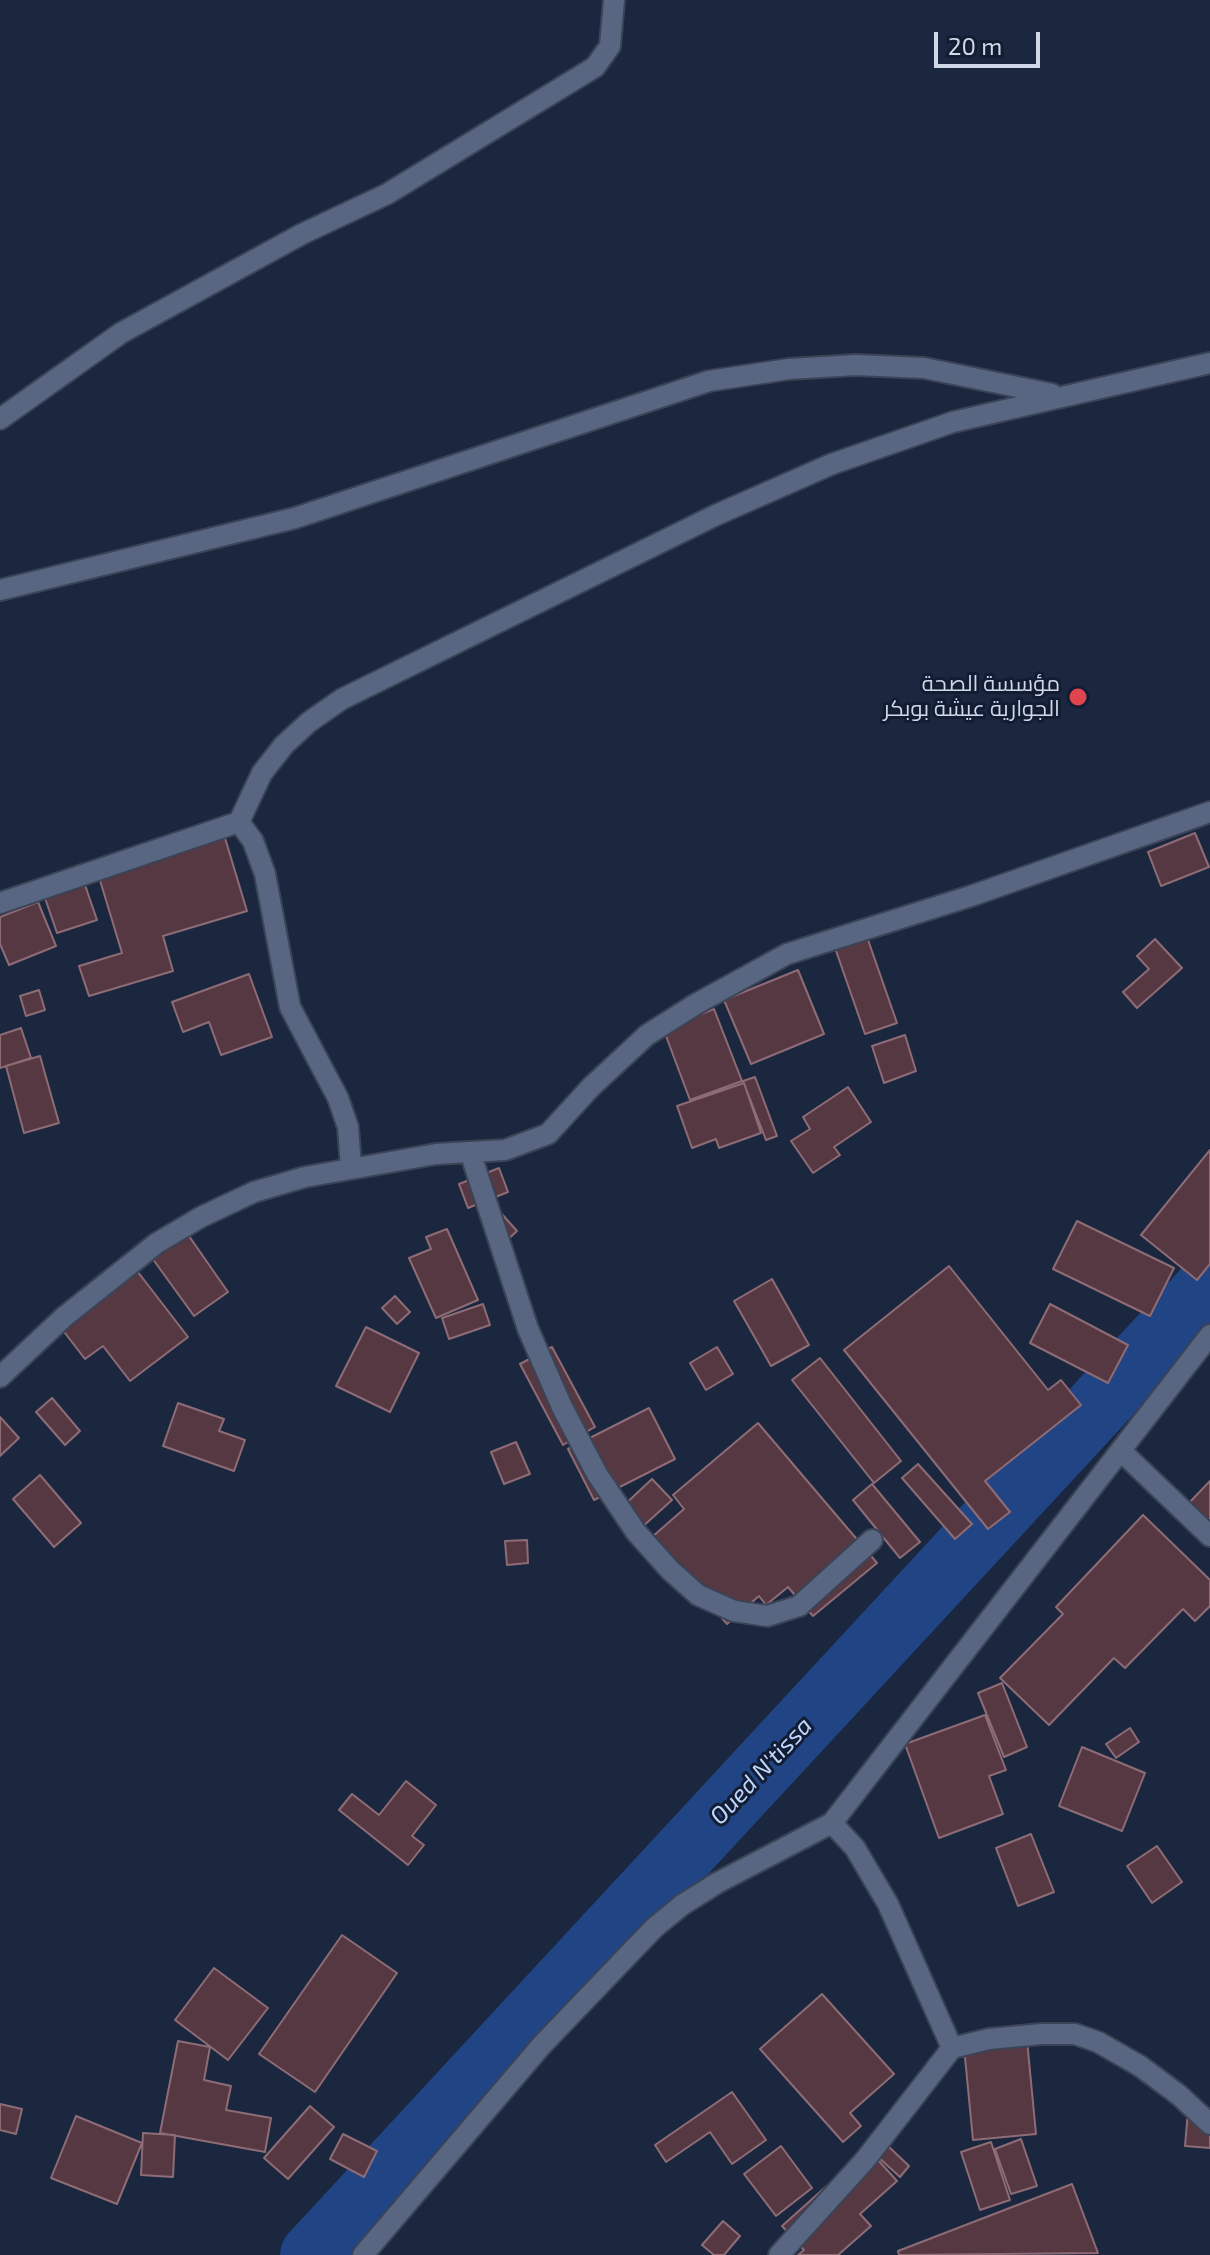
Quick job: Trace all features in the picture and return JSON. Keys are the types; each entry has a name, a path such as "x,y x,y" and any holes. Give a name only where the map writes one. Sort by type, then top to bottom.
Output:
{"street":[{"path":"0,419 121,333 302,234 387,194 595,67 610,46 614,0"},
{"path":"0,903 239,822 262,773 284,745 320,715 373,682 716,515 832,464 953,422 1210,363"},
{"path":"0,590 295,518 709,381 789,369 856,365 924,368 1060,395"},
{"path":"0,1377 64,1317 157,1243 201,1217 254,1192 351,1167 436,1154 505,1150 548,1134 591,1087 647,1035 787,954 971,896 1210,812"},
{"path":"239,822 253,841 265,874 290,1007 338,1098 348,1127 351,1167"},
{"path":"470,1152 528,1329 562,1407 605,1486 636,1532 670,1570 698,1595 734,1611 767,1616 799,1606 872,1540"},
{"path":"363,2255 541,2046 654,1928 682,1905 717,1883 832,1823 1210,1335"},
{"path":"1121,1451 1210,1536"},
{"path":"832,1823 855,1848 888,1904 952,2048"},
{"path":"779,2255 865,2160 952,2048 989,2039 1075,2034 1098,2042 1140,2066 1179,2095 1210,2124"}],"building":[{"path":"1195,833 1209,867 1161,886 1148,852"},
{"path":"225,838 247,911 163,936 173,971 89,996 79,966 122,953 99,877"},
{"path":"85,885 97,920 57,933 45,898"},
{"path":"38,902 56,946 9,965 0,944 0,917"},
{"path":"866,934 897,1023 865,1034 834,945"},
{"path":"1155,939 1182,968 1137,1008 1123,992 1149,969 1137,956"},
{"path":"798,970 824,1034 751,1064 724,1000"},
{"path":"249,974 272,1037 221,1055 209,1022 183,1032 172,1002"},
{"path":"39,990 45,1010 26,1016 20,996"},
{"path":"714,1009 742,1081 690,1100 663,1028"},
{"path":"21,1028 31,1058 0,1068 0,1035"},
{"path":"905,1035 916,1071 884,1083 872,1046"},
{"path":"40,1056 59,1123 24,1133 6,1066"},
{"path":"755,1077 777,1136 766,1140 743,1081"},
{"path":"744,1083 761,1133 719,1148 716,1139 692,1148 677,1106"},
{"path":"848,1087 871,1122 834,1147 840,1155 813,1173 791,1141 810,1129 803,1117"},
{"path":"1210,1150 1210,1264 1197,1280 1141,1235"},
{"path":"499,1168 508,1192 468,1208 459,1184"},
{"path":"501,1213 517,1231 504,1243 487,1225"},
{"path":"1077,1221 1174,1268 1150,1316 1053,1269"},
{"path":"182,1226 228,1292 194,1316 147,1251"},
{"path":"447,1229 478,1300 436,1318 409,1258 431,1249 426,1237"},
{"path":"131,1263 188,1337 130,1381 103,1346 85,1359 55,1320"},
{"path":"949,1266 1048,1390 1061,1380 1081,1405 985,1481 1010,1512 988,1529 844,1350"},
{"path":"772,1279 809,1345 771,1366 734,1301"},
{"path":"395,1296 410,1312 397,1324 382,1308"},
{"path":"483,1304 490,1325 449,1339 442,1318"},
{"path":"1050,1304 1128,1345 1108,1383 1030,1343"},
{"path":"366,1327 419,1353 390,1412 336,1386"},
{"path":"552,1347 595,1427 563,1445 520,1364"},
{"path":"717,1347 733,1374 706,1390 690,1363"},
{"path":"820,1358 901,1461 874,1483 792,1380"},
{"path":"52,1398 80,1431 65,1445 36,1412"},
{"path":"178,1403 224,1419 219,1431 245,1440 234,1471 163,1446"},
{"path":"649,1408 675,1459 594,1500 568,1449"},
{"path":"0,1417 19,1438 0,1456"},
{"path":"758,1423 877,1563 813,1616 788,1587 766,1605 759,1596 727,1624 652,1537 684,1509 673,1495"},
{"path":"516,1442 530,1474 504,1484 491,1452"},
{"path":"918,1464 972,1524 955,1539 902,1478"},
{"path":"40,1475 81,1523 54,1547 13,1499"},
{"path":"652,1479 672,1500 640,1529 621,1508"},
{"path":"1210,1481 1210,1524 1188,1504"},
{"path":"872,1484 920,1542 900,1558 853,1500"},
{"path":"1143,1515 1210,1580 1210,1606 1195,1621 1183,1609 1125,1668 1114,1658 1049,1725 1000,1678 1063,1614 1056,1607"},
{"path":"527,1540 528,1563 507,1565 505,1541"},
{"path":"1002,1683 1027,1747 1004,1757 978,1693"},
{"path":"985,1715 1006,1770 989,1776 1003,1814 939,1838 905,1744"},
{"path":"1130,1728 1139,1742 1116,1758 1106,1744"},
{"path":"1082,1747 1145,1773 1122,1831 1059,1806"},
{"path":"406,1781 436,1805 412,1836 424,1845 408,1865 339,1810 352,1794 379,1815"},
{"path":"1031,1834 1054,1892 1018,1906 996,1848"},
{"path":"1157,1846 1182,1882 1152,1903 1127,1866"},
{"path":"342,1935 397,1973 315,2092 259,2054"},
{"path":"214,1968 268,2008 228,2060 175,2020"},
{"path":"822,1994 894,2074 850,2113 861,2126 843,2142 760,2049"},
{"path":"1027,2040 1036,2134 973,2140 964,2047"},
{"path":"178,2041 210,2047 204,2080 231,2086 226,2110 271,2118 265,2152 160,2133"},
{"path":"732,2092 766,2140 732,2164 710,2132 666,2162 655,2145"},
{"path":"0,2104 22,2109 16,2134 0,2130"},
{"path":"310,2106 334,2127 288,2179 264,2158"},
{"path":"1188,2111 1210,2112 1210,2148 1185,2146"},
{"path":"76,2116 142,2143 117,2204 51,2178"},
{"path":"143,2133 175,2135 173,2177 141,2175"},
{"path":"343,2134 377,2151 364,2177 330,2159"},
{"path":"1021,2139 1037,2186 1011,2194 995,2149"},
{"path":"991,2142 1010,2200 980,2210 961,2152"},
{"path":"781,2146 812,2188 776,2216 744,2174"},
{"path":"888,2146 909,2166 900,2177 878,2157"},
{"path":"868,2149 897,2181 860,2214 871,2226 838,2255 798,2255 804,2250 782,2226"},
{"path":"1072,2184 1098,2253 899,2255 898,2251"},
{"path":"723,2221 740,2236 724,2255 714,2255 702,2245"}],"waterway":[{"name":"Oued N'tissa","path":"312,2255 1210,1288"}],"place":[{"name":"مؤسسة الصحة الجوارية عيشة بوبكر","path":"1078,697"}]}
